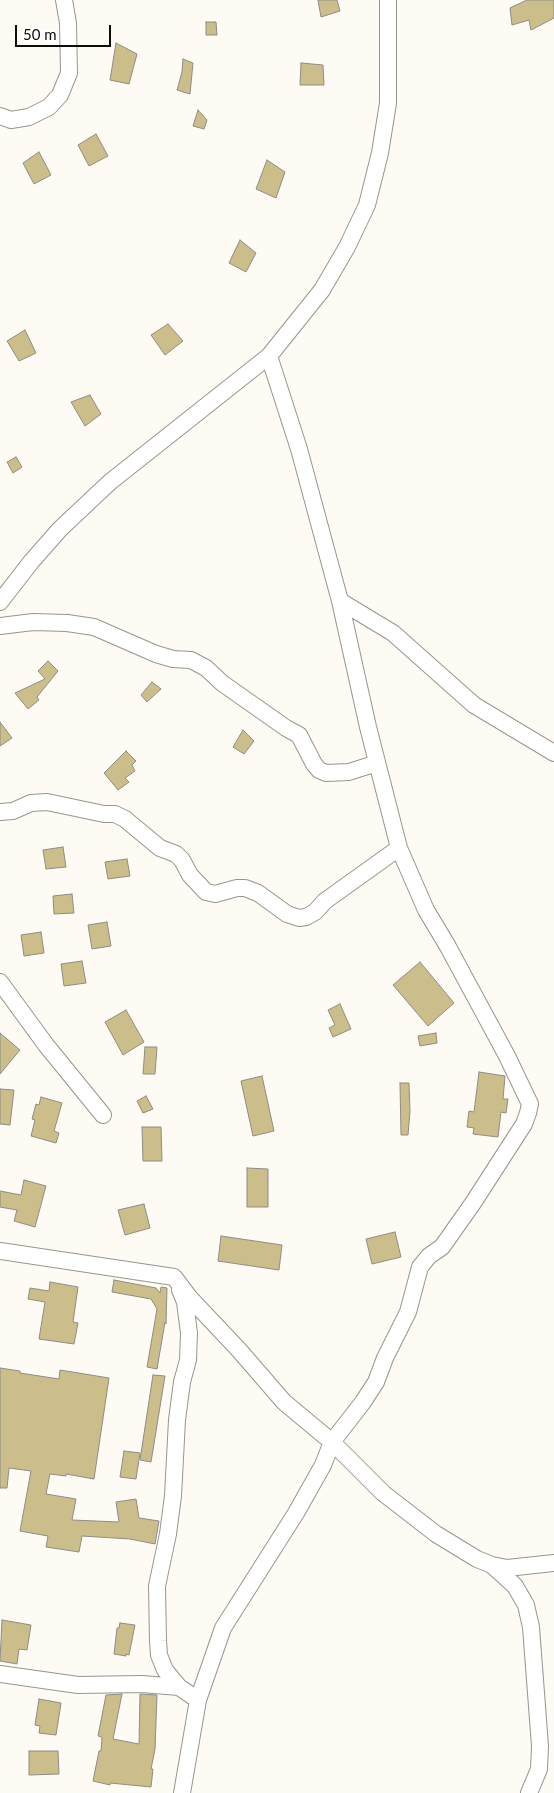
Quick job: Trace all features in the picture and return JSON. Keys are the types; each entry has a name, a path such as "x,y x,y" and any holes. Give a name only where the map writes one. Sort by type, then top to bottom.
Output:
{"street":[{"path":"0,116 11,120 29,117 49,107 60,95 69,73 68,23 64,0"},
{"path":"0,602 60,529 110,482 269,356 322,290 347,247 367,206 380,153 388,103 388,0"},
{"path":"182,1793 198,1700 223,1628 296,1513 323,1465 332,1442 376,1382 385,1358 408,1312 420,1267 429,1256 442,1247 473,1203 524,1124 530,1104 507,1056 426,910 399,848 377,763 340,601 299,448 269,356"},
{"path":"340,601 393,633 474,705 554,753"},
{"path":"0,626 33,622 67,623 94,627 156,654 173,659 190,660 206,668 222,683 299,735 319,770 326,773 349,772 377,763"},
{"path":"0,812 13,811 31,803 47,802 104,814 115,814 125,819 160,848 176,854 182,860 190,875 206,892 215,894 237,888 245,888 258,893 287,914 299,918 306,917 315,912 325,901 399,848"},
{"path":"0,982 46,1045 103,1115"},
{"path":"0,1251 174,1277 188,1297 240,1350 284,1402 332,1442 383,1493 444,1539 492,1566 515,1586 526,1605 531,1627 540,1746 539,1769 529,1793"},
{"path":"174,1277 185,1302 189,1333 188,1360 182,1382 177,1420 173,1496 168,1534 157,1586 158,1641 159,1655 165,1670 179,1686 198,1700"},
{"path":"492,1566 507,1568 554,1563"},
{"path":"0,1674 78,1685 142,1684 179,1686"}],"building":[{"path":"318,0 337,0 340,11 321,17"},
{"path":"527,0 554,0 554,18 531,30 529,20 512,25 510,8"},
{"path":"206,22 216,22 217,35 206,35"},
{"path":"116,43 137,54 129,84 110,80"},
{"path":"183,59 193,63 190,94 177,90"},
{"path":"301,63 323,65 324,85 300,85"},
{"path":"198,110 207,120 204,129 193,126"},
{"path":"96,134 108,156 89,166 78,145"},
{"path":"39,152 51,175 34,184 23,163"},
{"path":"267,160 285,172 276,198 256,189"},
{"path":"240,240 256,253 246,272 229,263"},
{"path":"168,324 183,341 165,355 151,335"},
{"path":"25,330 36,353 19,361 7,341"},
{"path":"90,395 101,414 85,426 71,402"},
{"path":"16,457 22,467 13,473 7,462"},
{"path":"48,661 58,671 37,697 39,700 28,709 15,693 45,679 38,671"},
{"path":"152,682 161,689 147,702 141,695"},
{"path":"0,722 12,738 0,746"},
{"path":"243,730 254,741 244,754 233,747"},
{"path":"126,751 136,761 132,765 135,771 125,778 129,782 118,790 104,773"},
{"path":"63,847 66,867 46,869 43,850"},
{"path":"127,859 130,876 108,879 105,862"},
{"path":"72,894 74,913 54,914 53,896"},
{"path":"107,922 111,946 92,949 88,925"},
{"path":"41,932 44,953 24,956 21,935"},
{"path":"82,961 86,983 64,986 61,964"},
{"path":"420,962 454,1003 428,1026 393,985"},
{"path":"340,1004 351,1029 333,1037 329,1028 335,1025 328,1010"},
{"path":"126,1010 144,1042 123,1055 105,1022"},
{"path":"0,1033 20,1050 0,1074"},
{"path":"436,1033 437,1043 420,1046 418,1036"},
{"path":"145,1047 157,1047 155,1074 143,1074"},
{"path":"479,1072 505,1076 503,1099 508,1099 506,1113 501,1112 498,1137 473,1134 474,1128 467,1127 469,1111 474,1112"},
{"path":"262,1076 274,1131 253,1136 241,1081"},
{"path":"400,1083 409,1083 410,1111 408,1135 401,1135"},
{"path":"0,1089 14,1090 10,1125 0,1124"},
{"path":"146,1096 153,1109 143,1113 137,1101"},
{"path":"41,1097 62,1103 54,1131 59,1133 56,1143 31,1136 35,1120 32,1119 36,1104 39,1105"},
{"path":"142,1127 161,1127 162,1161 143,1161"},
{"path":"247,1168 268,1169 268,1207 247,1207"},
{"path":"24,1180 46,1186 35,1227 14,1221 17,1210 0,1207 0,1191 21,1195"},
{"path":"144,1204 150,1228 125,1235 118,1210"},
{"path":"395,1232 401,1257 372,1264 366,1239"},
{"path":"221,1236 282,1245 279,1270 218,1261"},
{"path":"114,1280 156,1288 160,1293 161,1287 167,1288 166,1324 165,1322 157,1369 147,1367 157,1309 151,1299 112,1292"},
{"path":"50,1282 78,1287 73,1322 78,1323 74,1344 39,1339 45,1302 28,1299 30,1288 49,1291"},
{"path":"0,1368 59,1379 60,1370 109,1378 94,1479 66,1474 66,1476 50,1474 46,1494 76,1499 72,1520 119,1522 116,1502 136,1499 139,1518 159,1521 155,1544 130,1539 82,1536 79,1552 46,1547 48,1536 20,1531 31,1471 9,1468 7,1488 0,1488"},
{"path":"153,1375 165,1376 151,1462 140,1460"},
{"path":"124,1451 140,1453 136,1479 120,1477"},
{"path":"2,1620 31,1625 27,1650 19,1649 17,1664 0,1661"},
{"path":"120,1623 135,1625 129,1655 126,1654 126,1656 114,1654 117,1628 119,1628"},
{"path":"122,1694 113,1739 139,1744 140,1694 157,1695 155,1749 151,1769 153,1769 151,1787 110,1783 110,1785 93,1781 99,1751 101,1751 102,1737 98,1736 106,1695"},
{"path":"39,1699 61,1703 56,1735 39,1733 40,1726 35,1725"},
{"path":"29,1751 58,1751 59,1774 29,1775"}]}
